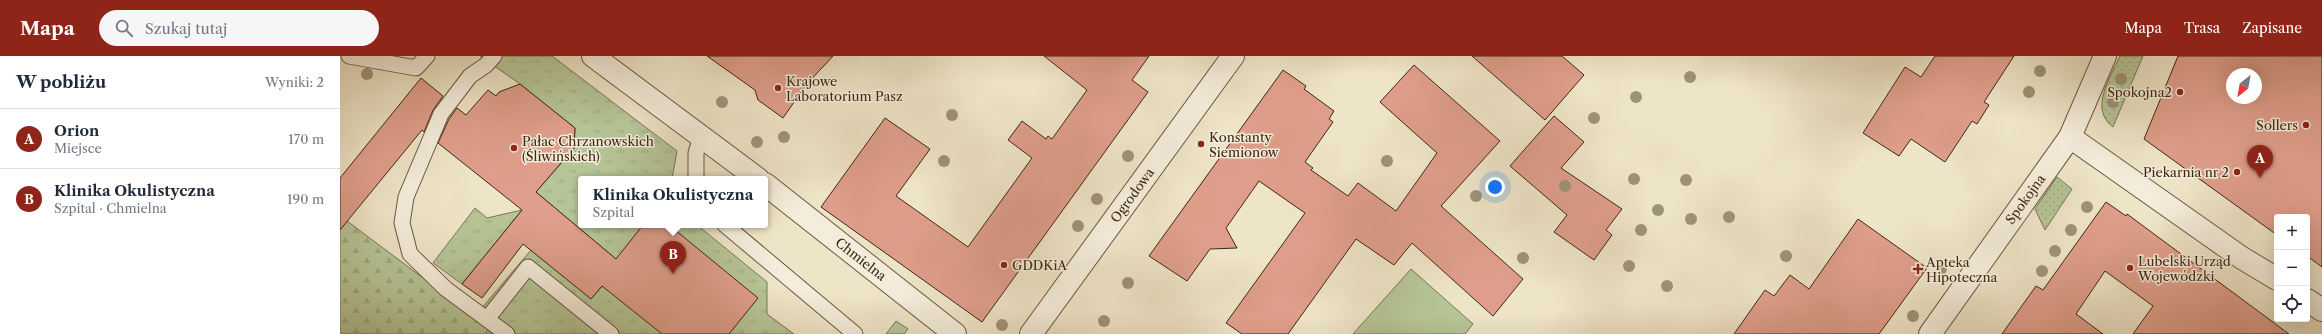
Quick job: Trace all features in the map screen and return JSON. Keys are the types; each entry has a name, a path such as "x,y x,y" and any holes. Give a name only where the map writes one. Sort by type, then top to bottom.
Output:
{"street":[{"path":"593,56 754,176"},
{"name":"Ogrodowa","path":"1031,334 1233,56"},
{"name":"Spokojna","path":"1930,334 2070,137 2105,56"},
{"path":"2070,137 2242,258 2274,277"},
{"name":"Chmielna","path":"768,186 955,334"},
{"path":"2310,302 2322,310"}],"lane":[{"path":"349,56 416,68 427,56"},
{"path":"494,56 486,65 470,76 441,114 406,197 402,222 410,254 446,289 507,334"},
{"path":"696,176 696,153 701,136"},
{"path":"729,228 855,334"},
{"path":"486,319 528,267 612,334"}],"green space":[{"path":"480,56 552,56 677,151 673,176 578,176 578,227 536,192 578,144 574,141 575,128 520,84"},
{"path":"2120,56 2143,56 2113,127 2106,120 2102,102 2107,83"},
{"path":"2057,177 2072,189 2045,230 2035,209"},
{"path":"475,208 487,218 522,210 462,284 433,263"},
{"path":"347,221 498,334 340,334 340,230"},
{"path":"579,228 701,228 767,282 767,314 794,334 498,334 475,316 531,250 591,299 602,286 616,259"},
{"path":"1411,269 1473,324 1465,334 1353,334"},
{"path":"896,321 908,329 904,334 886,334"}],"building":[{"name":"Krajowe Laboratorium Pasz","path":"707,56 833,56 806,85 783,118 758,100 755,90"},
{"path":"1044,56 1149,56 1132,80 1148,92 982,322 821,207 885,118 930,149 896,196 968,247 1032,158 1008,140 1022,121 1046,139 1048,136 1052,139 1087,90"},
{"path":"1472,56 1562,56 1584,75 1545,120"},
{"path":"1935,56 2014,56 1984,102 1989,105 1977,124 1972,121 1945,162 1911,139 1899,156 1863,133 1905,67 1921,77"},
{"path":"2178,56 2322,56 2322,267 2310,258 2310,214 2274,214 2274,233 2144,139"},
{"path":"1414,65 1500,141 1441,206 1523,279 1493,316 1412,243 1394,265 1356,239 1288,334 1242,334 1226,323 1305,213 1259,181 1226,228 1237,248 1210,249 1187,281 1149,256 1283,70 1306,86 1304,89 1334,111 1329,119 1333,122 1305,162 1313,168 1311,170 1348,196 1358,183 1396,211 1437,153 1380,102"},
{"path":"421,78 443,96 433,110 424,132 422,130 340,230 340,178"},
{"path":"520,84 575,128 574,148 536,192 616,259 641,228 673,228 758,298 729,334 662,334 602,286 591,299 523,244 482,298 462,284 522,210 438,143 449,119 457,108 466,115 488,90 496,96 499,92"},
{"path":"1554,116 1584,142 1561,168 1622,209 1606,230 1612,235 1594,260 1554,232 1567,215 1510,166"},
{"name":"Lubelski Urząd Wojewódzki","path":"2106,202 2126,216 2127,214 2289,334 2133,334 2153,306 2105,271 2076,314 2103,334 2002,334 2036,286 2043,290"},
{"path":"1858,219 1927,268 1879,334 1734,334 1765,290 1774,296 1790,275 1809,289"}],"place":[{"name":"Krajowe Laboratorium Pasz","path":"778,88"},
{"name":"Spokojna2","path":"2180,92"},
{"name":"Sollers","path":"2306,125"},
{"name":"Konstanty Siemionow","path":"1201,144"},
{"name":"Pałac Chrzanowskich (Śliwińskich)","path":"514,148"},
{"name":"Piekarnia nr 2","path":"2237,172"},
{"name":"Orion","path":"2260,178"},
{"name":"GDDKiA","path":"1004,265"},
{"name":"Lubelski Urząd Wojewódzki","path":"2130,268"},
{"name":"Apteka Hipoteczna","path":"1918,269"},
{"name":"Klinika Okulistyczna","path":"673,274"}]}
